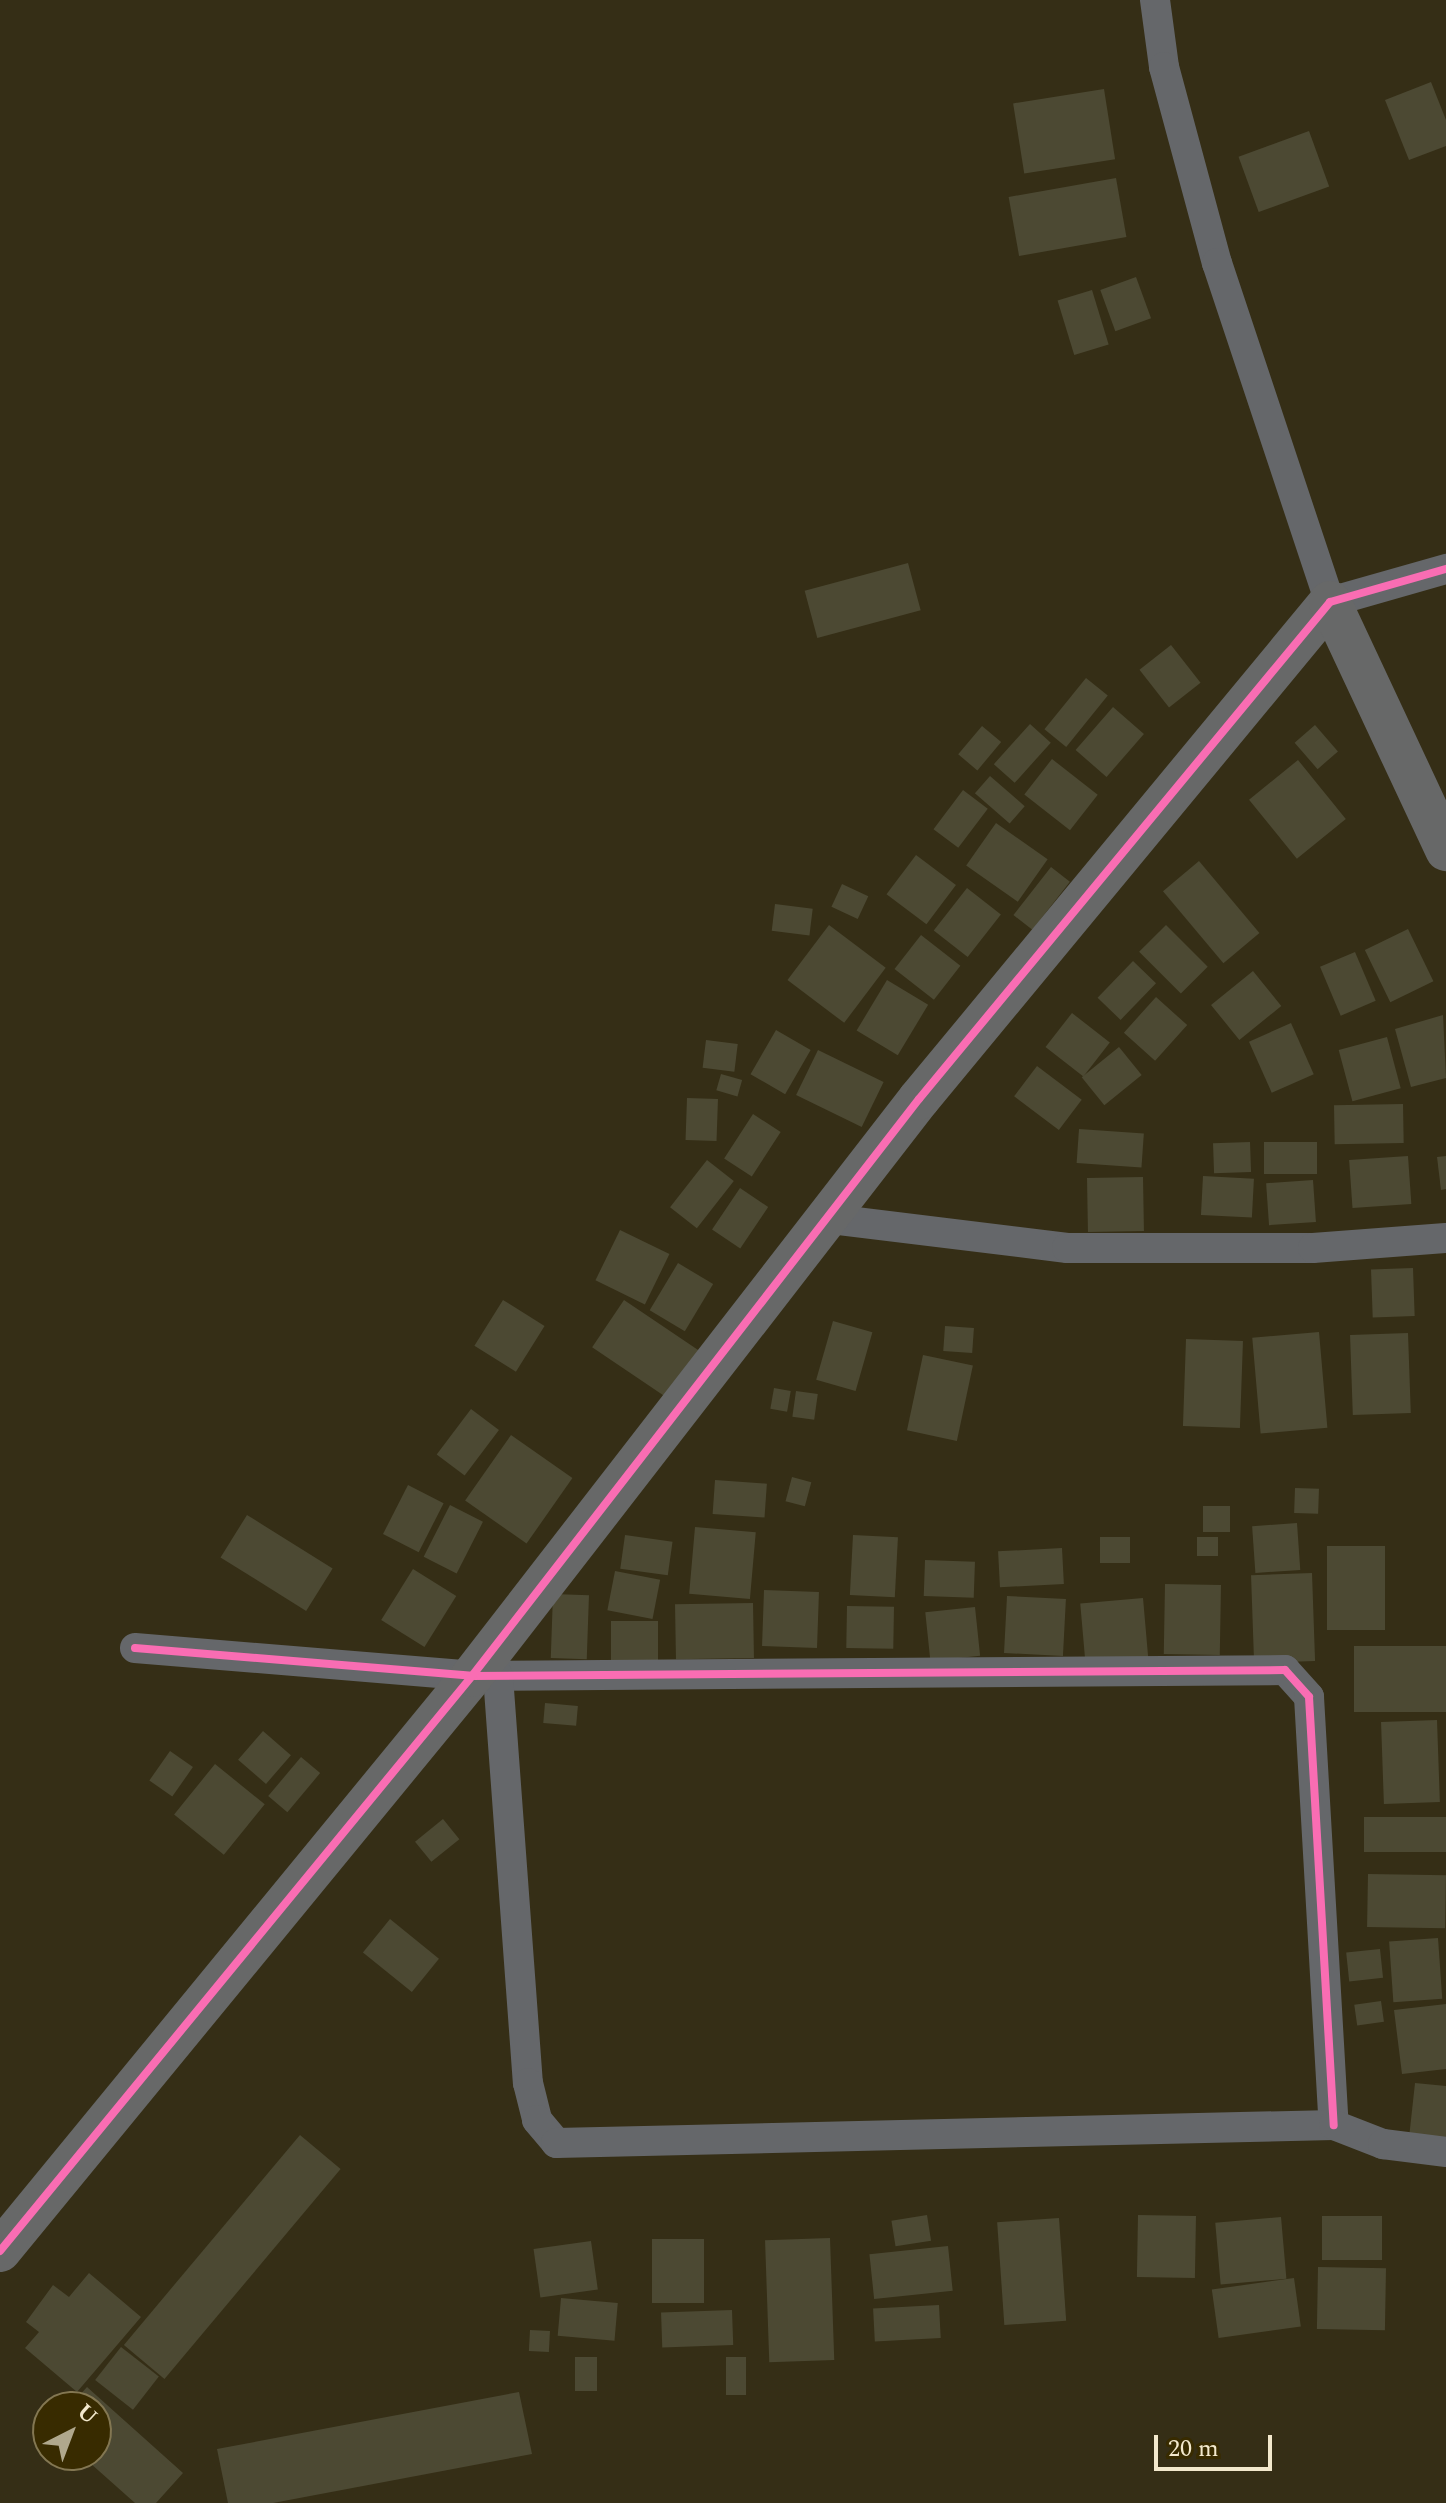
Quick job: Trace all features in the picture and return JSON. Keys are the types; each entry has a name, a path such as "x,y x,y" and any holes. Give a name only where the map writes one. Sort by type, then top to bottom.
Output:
{"street":[{"path":"1155,0 1164,67 1217,263 1330,602 1446,850"},
{"path":"0,2251 485,1676 919,1099 1330,602 1446,569"},
{"path":"831,1219 1067,1248 1313,1248 1446,1238"},
{"path":"135,1648 485,1676 1285,1670 1309,1697 1334,2125"},
{"path":"485,1676 528,2083 537,2120 556,2143 1334,2125 1383,2144 1446,2152"}],"building":[{"path":"1431,82 1446,120 1446,146 1409,160 1385,100"},
{"path":"1104,89 1115,159 1024,174 1013,103"},
{"path":"1309,131 1329,186 1259,212 1239,157"},
{"path":"1116,178 1126,237 1019,256 1009,197"},
{"path":"1136,277 1151,318 1115,331 1100,290"},
{"path":"1092,290 1109,345 1074,355 1058,301"},
{"path":"908,563 921,610 817,638 805,591"},
{"path":"1171,645 1201,683 1169,707 1139,670"},
{"path":"1086,678 1108,696 1066,747 1044,729"},
{"path":"1113,707 1144,734 1107,777 1076,750"},
{"path":"1030,724 1051,743 1015,783 994,764"},
{"path":"1315,725 1338,751 1318,769 1295,743"},
{"path":"982,726 1001,742 977,770 958,754"},
{"path":"1052,759 1098,795 1070,830 1024,794"},
{"path":"1298,760 1346,819 1297,859 1249,800"},
{"path":"990,776 1025,806 1010,824 975,793"},
{"path":"963,790 988,809 958,848 934,829"},
{"path":"996,823 1048,859 1018,902 966,866"},
{"path":"916,855 956,885 926,924 887,894"},
{"path":"1199,861 1259,933 1223,963 1163,891"},
{"path":"1051,867 1070,882 1032,930 1013,915"},
{"path":"842,884 868,896 858,919 831,907"},
{"path":"967,888 1001,914 968,957 934,931"},
{"path":"775,904 813,909 809,935 772,931"},
{"path":"829,925 886,968 844,1023 787,980"},
{"path":"1166,925 1208,967 1181,994 1139,952"},
{"path":"1408,929 1433,981 1390,1002 1365,950"},
{"path":"921,935 960,966 934,1000 895,969"},
{"path":"1355,952 1376,1001 1341,1016 1320,967"},
{"path":"1133,961 1156,983 1121,1020 1098,998"},
{"path":"1253,971 1281,1006 1239,1040 1211,1005"},
{"path":"887,980 928,1005 898,1055 857,1031"},
{"path":"1156,997 1187,1025 1155,1061 1124,1033"},
{"path":"1072,1013 1110,1043 1083,1076 1046,1047"},
{"path":"1443,1015 1446,1078 1411,1087 1395,1029"},
{"path":"1291,1023 1314,1074 1272,1093 1249,1042"},
{"path":"776,1030 811,1050 785,1094 750,1074"},
{"path":"1387,1037 1401,1088 1352,1101 1339,1050"},
{"path":"706,1040 738,1044 734,1072 703,1068"},
{"path":"1119,1047 1142,1075 1104,1105 1082,1077"},
{"path":"818,1050 884,1082 862,1127 796,1095"},
{"path":"1037,1066 1082,1100 1059,1130 1014,1096"},
{"path":"721,1074 742,1080 737,1096 716,1090"},
{"path":"687,1098 718,1099 717,1141 686,1140"},
{"path":"1403,1104 1404,1143 1335,1144 1334,1105"},
{"path":"753,1114 781,1132 752,1176 724,1158"},
{"path":"1079,1129 1144,1134 1141,1167 1077,1163"},
{"path":"1250,1142 1251,1172 1214,1173 1213,1143"},
{"path":"1264,1142 1317,1142 1317,1174 1264,1174"},
{"path":"1408,1156 1411,1204 1352,1208 1349,1160"},
{"path":"1446,1156 1446,1189 1441,1190 1437,1157"},
{"path":"707,1160 734,1181 697,1228 670,1207"},
{"path":"1203,1176 1254,1179 1252,1218 1201,1215"},
{"path":"1143,1177 1144,1231 1088,1232 1087,1178"},
{"path":"1313,1180 1316,1222 1269,1225 1266,1183"},
{"path":"740,1188 768,1207 740,1248 712,1229"},
{"path":"620,1230 669,1254 645,1304 595,1280"},
{"path":"678,1263 713,1284 685,1331 650,1310"},
{"path":"1413,1268 1415,1316 1373,1317 1371,1269"},
{"path":"503,1300 545,1326 516,1372 474,1346"},
{"path":"624,1300 704,1354 673,1401 592,1347"},
{"path":"833,1321 872,1332 856,1391 816,1380"},
{"path":"945,1326 974,1328 972,1353 943,1351"},
{"path":"1319,1332 1327,1428 1261,1433 1252,1338"},
{"path":"1408,1333 1411,1413 1353,1415 1350,1335"},
{"path":"1186,1339 1243,1341 1240,1428 1183,1426"},
{"path":"923,1355 973,1366 957,1441 907,1430"},
{"path":"774,1388 791,1391 787,1412 770,1409"},
{"path":"796,1391 818,1394 814,1420 792,1417"},
{"path":"471,1409 499,1430 465,1476 437,1455"},
{"path":"511,1435 572,1478 527,1544 465,1501"},
{"path":"792,1477 811,1482 805,1506 786,1501"},
{"path":"715,1480 767,1484 765,1518 713,1514"},
{"path":"408,1485 444,1503 419,1552 383,1534"},
{"path":"1295,1488 1319,1489 1318,1514 1294,1513"},
{"path":"450,1505 483,1522 457,1573 424,1557"},
{"path":"1203,1506 1230,1506 1230,1532 1203,1532"},
{"path":"247,1515 333,1569 306,1611 221,1557"},
{"path":"1297,1523 1300,1570 1255,1573 1252,1526"},
{"path":"695,1527 756,1532 750,1599 689,1594"},
{"path":"625,1535 673,1542 668,1575 620,1569"},
{"path":"853,1535 898,1537 895,1597 850,1595"},
{"path":"1100,1537 1130,1537 1130,1563 1100,1563"},
{"path":"1197,1537 1218,1537 1218,1556 1197,1556"},
{"path":"1327,1546 1385,1546 1385,1630 1327,1630"},
{"path":"1062,1548 1064,1584 1000,1587 998,1551"},
{"path":"925,1560 975,1562 974,1598 924,1596"},
{"path":"413,1569 456,1596 424,1647 381,1620"},
{"path":"615,1571 660,1580 653,1619 607,1610"},
{"path":"1312,1573 1315,1661 1254,1663 1251,1575"},
{"path":"1165,1584 1221,1585 1220,1655 1164,1654"},
{"path":"764,1590 819,1592 817,1648 762,1646"},
{"path":"553,1594 589,1595 587,1659 551,1658"},
{"path":"1007,1596 1066,1599 1063,1656 1004,1653"},
{"path":"1143,1598 1149,1663 1086,1668 1080,1603"},
{"path":"753,1603 754,1658 676,1659 675,1604"},
{"path":"847,1606 894,1607 893,1649 846,1648"},
{"path":"975,1607 980,1656 930,1661 925,1612"},
{"path":"611,1621 658,1621 658,1668 611,1668"},
{"path":"1354,1646 1446,1646 1446,1712 1354,1712"},
{"path":"545,1703 578,1706 576,1726 543,1723"},
{"path":"1437,1720 1440,1802 1384,1804 1381,1722"},
{"path":"263,1731 291,1755 266,1784 238,1760"},
{"path":"170,1751 193,1767 172,1797 149,1780"},
{"path":"301,1757 320,1773 287,1812 268,1796"},
{"path":"215,1764 265,1804 224,1855 174,1815"},
{"path":"1364,1817 1446,1817 1446,1852 1364,1852"},
{"path":"443,1819 459,1839 431,1862 415,1842"},
{"path":"1368,1874 1446,1875 1445,1928 1367,1927"},
{"path":"390,1919 439,1959 412,1992 363,1952"},
{"path":"1438,1938 1442,1999 1393,2002 1389,1941"},
{"path":"1380,1949 1383,1978 1349,1981 1346,1953"},
{"path":"1381,2001 1384,2022 1357,2026 1354,2005"},
{"path":"1446,2004 1446,2069 1402,2074 1394,2010"},
{"path":"1415,2083 1446,2086 1446,2142 1409,2138"},
{"path":"300,2135 341,2169 164,2379 124,2345"},
{"path":"927,2215 931,2241 896,2246 891,2221"},
{"path":"1138,2215 1196,2216 1195,2278 1137,2277"},
{"path":"1322,2216 1382,2216 1382,2260 1322,2260"},
{"path":"1281,2217 1286,2279 1221,2285 1215,2223"},
{"path":"1059,2218 1066,2321 1004,2325 997,2222"},
{"path":"830,2238 834,2360 769,2362 765,2240"},
{"path":"652,2239 704,2239 704,2303 652,2303"},
{"path":"591,2241 598,2290 540,2298 534,2249"},
{"path":"948,2246 953,2291 874,2299 869,2254"},
{"path":"1318,2267 1386,2268 1385,2330 1317,2329"},
{"path":"89,2273 141,2317 78,2391 25,2348 39,2332 26,2322 53,2285 69,2297"},
{"path":"1294,2278 1301,2327 1219,2338 1212,2290"},
{"path":"561,2298 618,2303 614,2341 558,2336"},
{"path":"939,2305 941,2338 875,2341 873,2308"},
{"path":"732,2310 733,2345 662,2347 661,2312"},
{"path":"530,2330 550,2331 549,2352 529,2351"},
{"path":"121,2347 159,2377 133,2410 95,2380"},
{"path":"575,2357 597,2357 597,2391 575,2391"},
{"path":"726,2357 746,2357 746,2395 726,2395"},
{"path":"519,2392 532,2454 273,2503 228,2503 217,2449"},
{"path":"112,2409 183,2473 156,2503 135,2503 99,2471 112,2471"}],"cycle path":[{"path":"0,2251 472,1676 919,1099 1330,602 1446,569"},
{"path":"135,1648 472,1676 1285,1670 1309,1697 1334,2125"}]}
